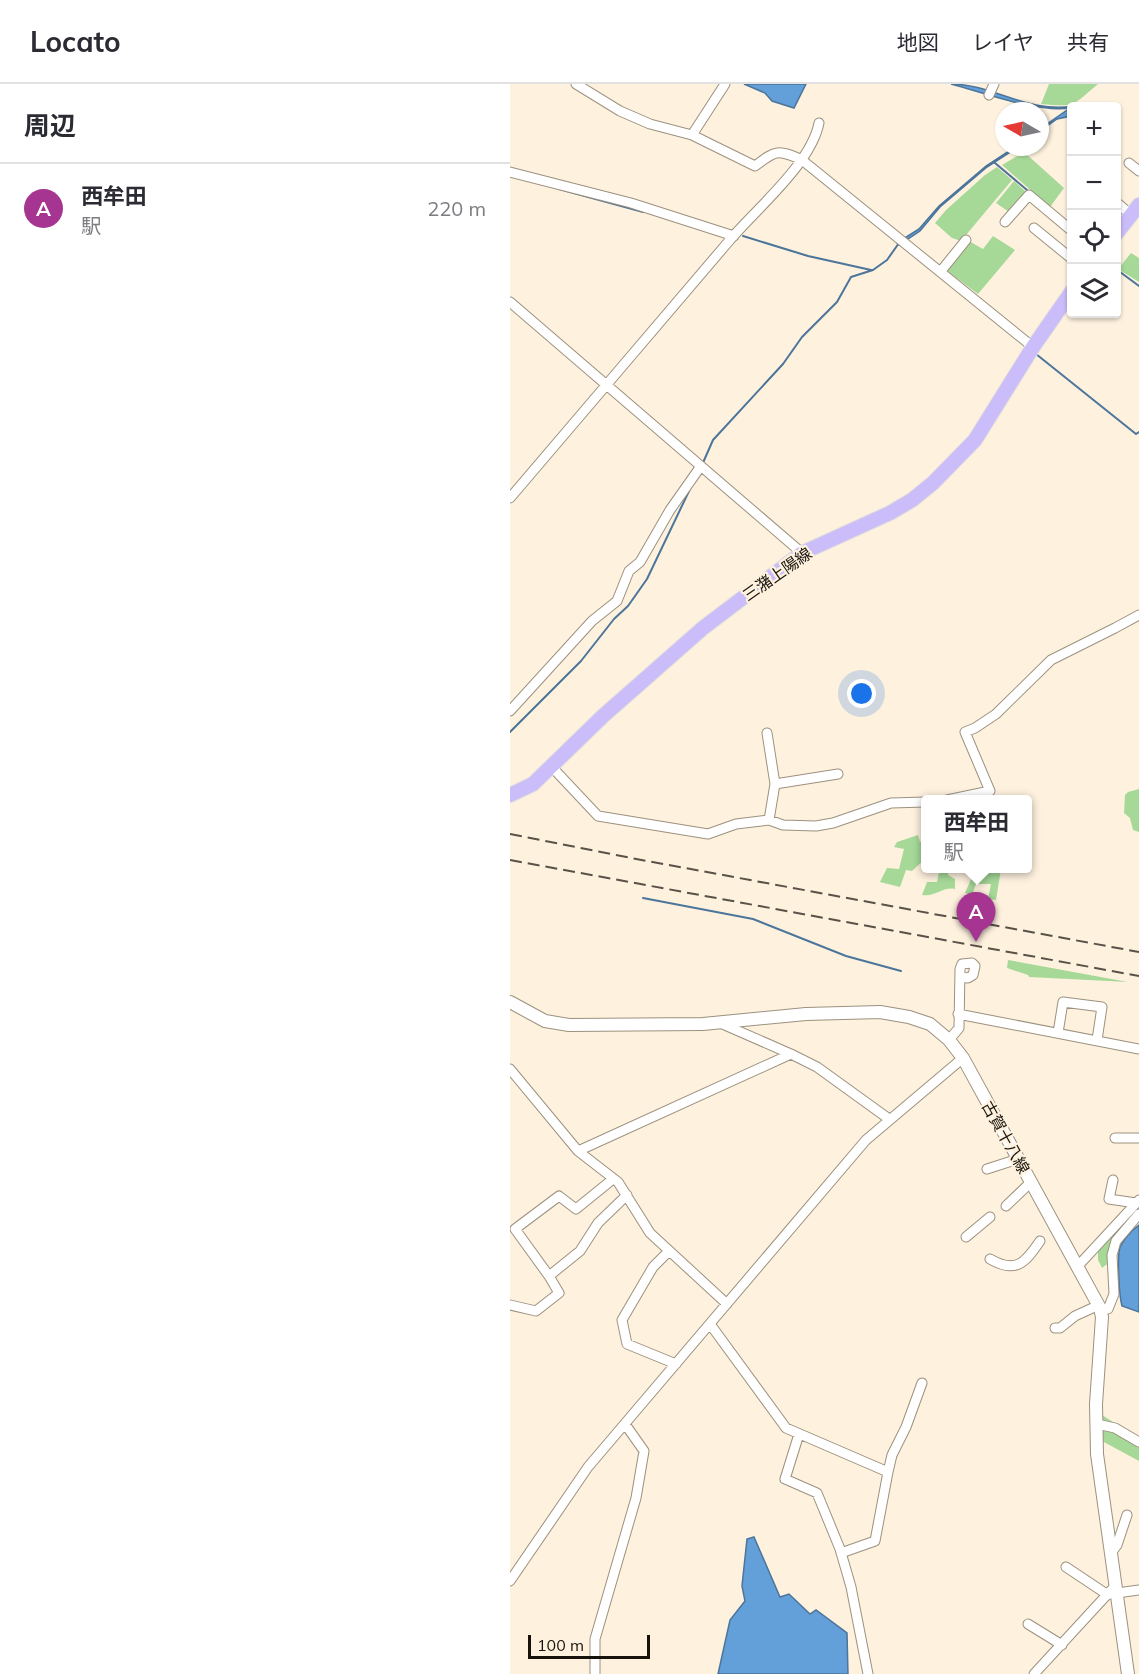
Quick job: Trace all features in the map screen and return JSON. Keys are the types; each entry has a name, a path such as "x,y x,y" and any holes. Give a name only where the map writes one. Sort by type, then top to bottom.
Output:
{"main road":[{"path":"1121,228 1135,210"},
{"name":"三潴上陽線","path":"510,795 533,784 550,765 703,628 802,553 890,513 912,500 933,483 975,440 1067,297"},
{"name":"古賀十八線","path":"510,1002 545,1021 569,1025 720,1023 799,1014 880,1012 909,1017 930,1024 949,1040 963,1058 1077,1267 1103,1307 1096,1404 1097,1454 1111,1553 1113,1591 1128,1674"}],"street":[{"path":"576,84 620,111 650,124 692,135 755,166 772,153 785,153 802,160 1033,347"},
{"path":"692,135 725,84"},
{"path":"989,95 994,84"},
{"path":"510,498 802,160 816,136 819,123"},
{"path":"1129,163 1139,171"},
{"path":"510,171 630,203 734,236"},
{"path":"1005,222 1029,195 1057,224 1067,229"},
{"path":"1121,204 1135,210"},
{"path":"1034,228 1067,256"},
{"path":"941,272 966,240"},
{"path":"510,302 802,553"},
{"path":"510,711 592,621 617,601 630,571 640,562 670,510 701,466"},
{"path":"971,795 990,791 965,732 996,714 1050,660 1139,615"},
{"path":"767,733 775,784 769,820"},
{"path":"550,765 598,816 708,834 736,824 769,820 783,825 816,826 833,823 891,803 921,802"},
{"path":"775,784 838,774"},
{"path":"949,1040 959,1028 960,977"},
{"path":"1058,1033 1063,1002 1101,1007 1097,1040"},
{"path":"958,1014 1139,1047"},
{"path":"720,1023 817,1067 890,1119"},
{"path":"578,1151 791,1054"},
{"path":"510,1581 588,1467 866,1140 963,1058"},
{"path":"510,1069 578,1151 613,1179 627,1195 650,1233 727,1304"},
{"path":"1115,1138 1139,1138"},
{"path":"987,1169 1018,1159"},
{"path":"510,1305 536,1311 560,1293 515,1229 559,1197 576,1209 613,1179"},
{"path":"1113,1180 1109,1199 1138,1202"},
{"path":"1006,1206 1031,1182"},
{"path":"549,1276 580,1251 598,1222 627,1195"},
{"path":"1077,1267 1138,1202"},
{"path":"1054,1328 1060,1328 1075,1316 1103,1307 1114,1294 1112,1254 1116,1241 1139,1214"},
{"path":"966,1237 990,1217"},
{"path":"990,1259 1007,1266 1022,1263 1040,1241"},
{"path":"668,1252 652,1267 622,1320 627,1344 676,1364"},
{"path":"710,1324 786,1428 888,1472"},
{"path":"841,1553 875,1541 892,1455 906,1427 922,1383"},
{"path":"595,1674 595,1639 636,1498 644,1451 625,1424"},
{"path":"1097,1424 1115,1428 1139,1442"},
{"path":"799,1434 785,1479 817,1493 841,1553 851,1587 868,1674"},
{"path":"1111,1553 1117,1545 1127,1515"},
{"path":"1066,1567 1113,1591 1139,1590"},
{"path":"1034,1674 1113,1591"},
{"path":"1028,1624 1062,1645"}],"green space":[{"path":"1049,84 1098,84 1078,101 1067,102 1067,105 1042,102"},
{"path":"1017,156 1028,156 1064,188 1050,207 1002,165"},
{"path":"997,167 1012,180 961,241 952,238 935,223 946,210"},
{"path":"1014,181 1026,192 1009,212 996,203"},
{"path":"993,236 1015,250 978,294 946,270 969,241 983,249"},
{"path":"1131,253 1139,258 1139,282 1121,271 1121,265"},
{"path":"1139,789 1139,832 1133,830 1130,818 1124,813 1125,795"},
{"path":"918,835 921,842 921,863 912,871 906,870 900,887 880,882 887,868 899,869 904,849 894,847 897,842"},
{"path":"939,873 948,873 955,879 955,889 922,895 927,882 937,882"},
{"path":"973,873 1000,873 996,900 988,899 991,884 976,884 972,895 965,893"},
{"path":"1008,960 1128,982 1029,977 1007,968"},
{"path":"1139,1203 1139,1209 1120,1229 1110,1262 1102,1268 1098,1260 1098,1251"},
{"path":"1099,1413 1139,1437 1139,1461 1102,1441"}],"water":[{"path":"744,84 806,84 794,108 772,101 765,93"},
{"path":"951,84 966,85 1023,102 995,97"},
{"path":"1049,106 1067,106 1067,108 1049,108"},
{"path":"1067,110 1067,117 1057,119 1049,125"},
{"path":"1004,156 987,167 940,207 920,231 899,245 897,243 919,229 939,206 986,166"},
{"path":"1139,1225 1139,1312 1122,1306 1119,1252 1128,1235"},
{"path":"754,1537 780,1597 789,1594 810,1614 816,1610 847,1633 848,1674 718,1674 730,1620 745,1601 742,1586 747,1539"}],"waterway":[{"path":"995,163 1027,190"},
{"path":"559,189 643,212"},
{"path":"743,236 808,256 871,270"},
{"path":"702,465 713,440 783,364 802,337 837,302 851,277 873,270 887,260 899,243"},
{"path":"1121,273 1139,286"},
{"path":"1036,354 1136,434 1139,432"},
{"path":"510,732 581,661 614,619 628,606 647,579 690,489"},
{"path":"643,898 753,919 846,956 901,971"}],"railway":[{"path":"510,834 1139,952"},
{"path":"510,860 1139,976"}],"place":[{"name":"西牟田","path":"976,942"}]}
